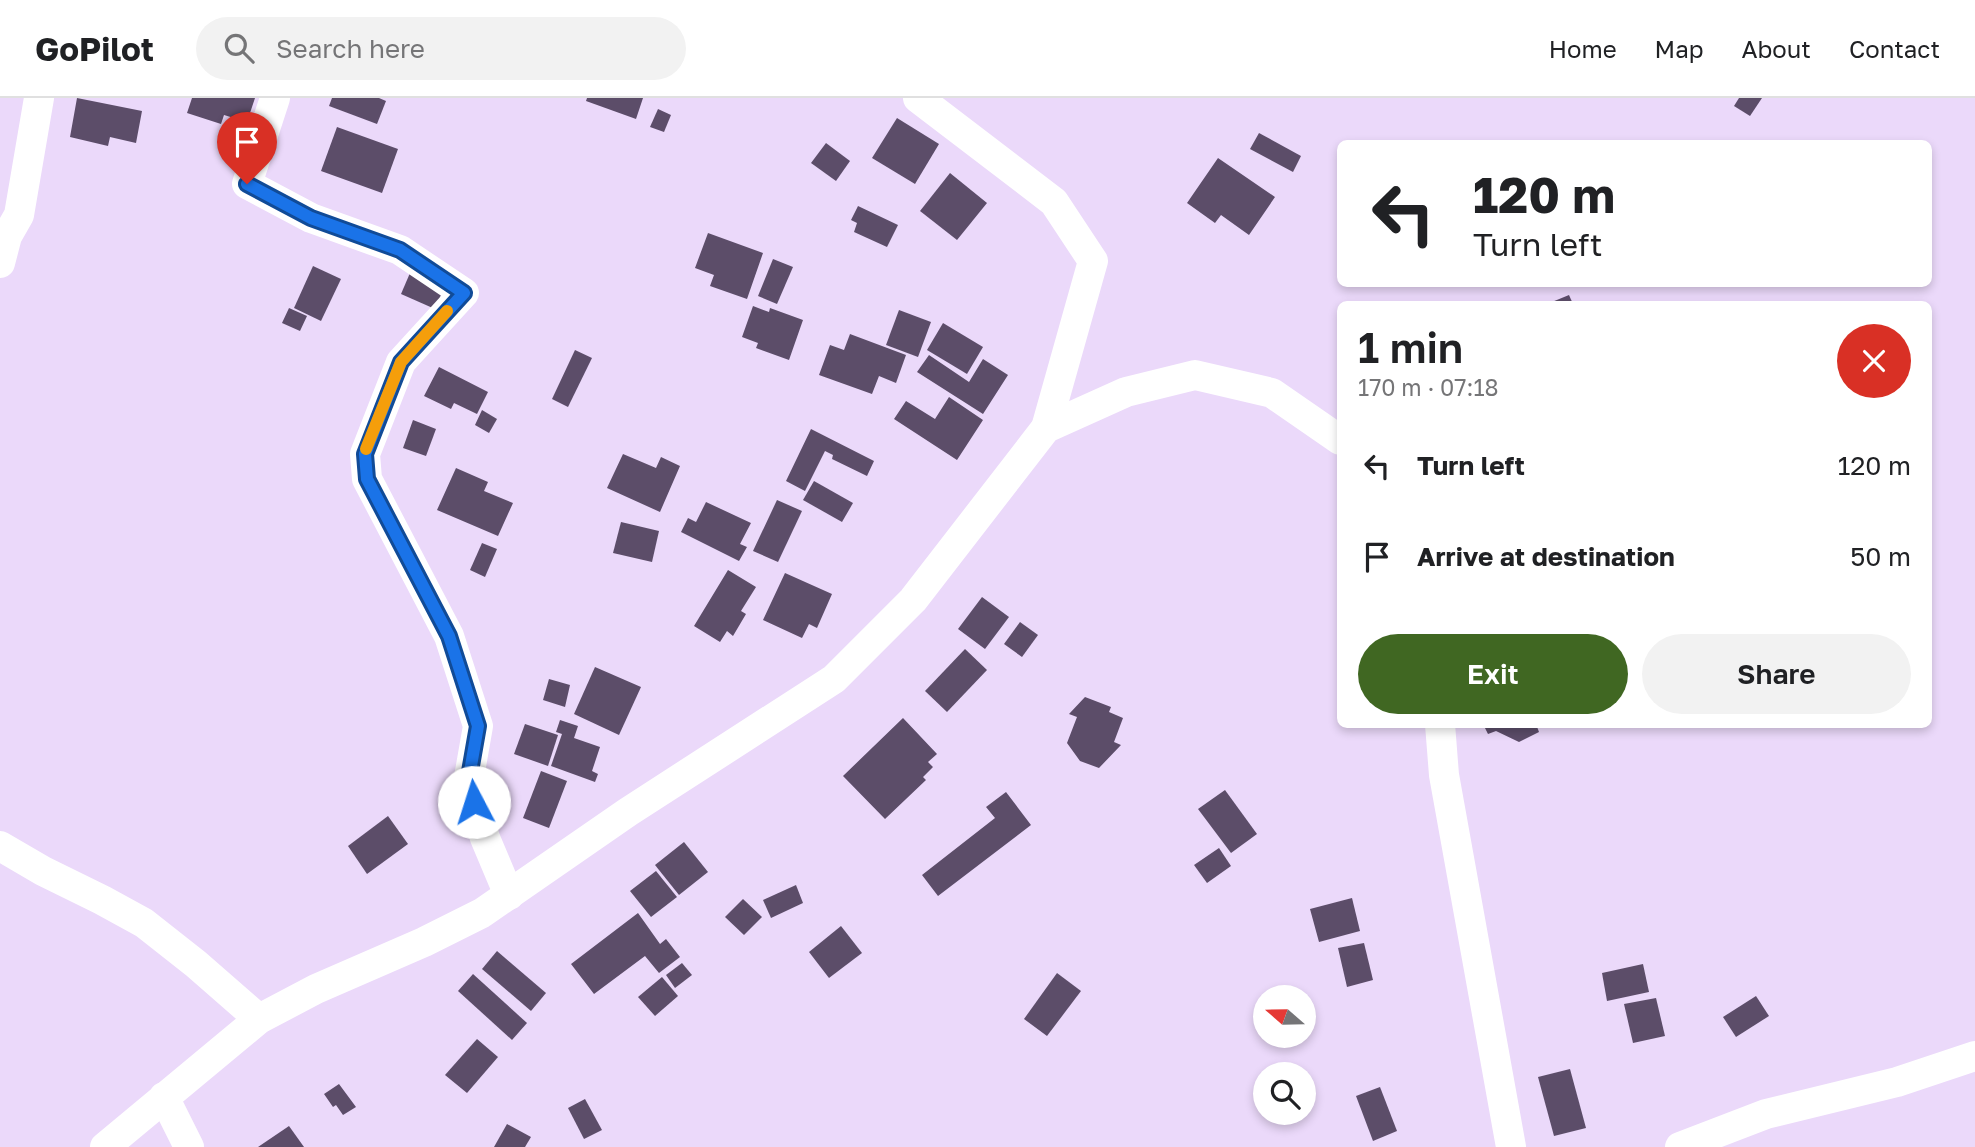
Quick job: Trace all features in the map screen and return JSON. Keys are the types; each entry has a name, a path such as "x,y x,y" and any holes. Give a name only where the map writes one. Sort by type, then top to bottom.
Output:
{"street":[{"path":"0,264 7,236 19,215 38,98"},
{"path":"275,98 247,184 311,218 400,250 464,293 401,362 365,454 367,479 449,636 478,726 468,783 485,838 509,895"},
{"path":"105,1147 259,1019 316,989 424,942 481,913 628,812 834,679 913,600 1046,428 1093,261 1054,202 918,98"},
{"path":"1046,428 1126,392 1195,375 1272,393 1337,438"},
{"path":"1440,728 1444,775 1511,1147"},
{"path":"0,846 144,923 259,1019"},
{"path":"1680,1147 1766,1114 1897,1082 1975,1056"},
{"path":"164,1097 188,1147"}],"building":[{"path":"77,98 142,111 136,143 110,137 108,146 70,137"},
{"path":"192,98 255,98 247,122 224,115 221,124 187,113"},
{"path":"332,98 379,98 386,101 377,124 329,106"},
{"path":"587,98 643,98 636,119 586,101"},
{"path":"1739,98 1762,98 1750,116 1734,106"},
{"path":"658,109 671,115 664,132 650,127"},
{"path":"897,118 939,144 915,184 872,158"},
{"path":"337,127 398,149 382,193 321,171"},
{"path":"1259,133 1301,156 1293,172 1250,149"},
{"path":"826,143 850,161 836,181 811,163"},
{"path":"1218,158 1275,197 1249,235 1221,215 1215,223 1187,203"},
{"path":"950,173 987,203 957,240 920,211"},
{"path":"858,206 898,225 887,247 854,232 857,223 851,220"},
{"path":"708,233 763,253 747,299 710,286 714,275 695,268"},
{"path":"773,259 793,267 777,304 758,296"},
{"path":"313,266 341,279 321,321 294,308"},
{"path":"410,273 444,288 435,309 401,294"},
{"path":"1569,295 1572,301 1554,301"},
{"path":"753,306 769,312 770,308 803,320 789,360 756,348 758,343 742,337"},
{"path":"289,308 307,316 300,331 282,323"},
{"path":"899,310 931,322 918,357 886,345"},
{"path":"943,323 983,347 967,374 927,350"},
{"path":"850,334 906,355 896,383 879,376 872,394 819,375 830,345 844,350"},
{"path":"575,350 592,358 568,407 552,399"},
{"path":"929,355 969,382 983,359 1008,375 983,414 917,372"},
{"path":"439,367 488,392 477,414 454,403 451,409 424,396"},
{"path":"949,397 983,420 957,460 894,419 906,401 935,419"},
{"path":"482,410 497,419 489,433 475,425"},
{"path":"413,420 436,429 426,456 403,448"},
{"path":"811,429 874,461 867,476 832,459 833,455 825,451 805,491 786,481"},
{"path":"623,454 656,468 661,457 680,466 660,512 607,488"},
{"path":"456,468 488,482 484,491 513,503 498,536 437,510"},
{"path":"814,481 853,503 842,522 803,500"},
{"path":"777,500 802,511 778,562 753,551"},
{"path":"706,502 751,523 740,544 747,547 739,561 681,532 688,518 696,522"},
{"path":"621,522 659,531 652,562 613,553"},
{"path":"482,543 497,549 485,577 470,570"},
{"path":"728,570 756,587 741,611 746,614 733,636 727,631 720,642 694,626"},
{"path":"785,573 832,594 817,628 809,624 802,638 763,620"},
{"path":"982,597 1009,617 985,649 958,629"},
{"path":"1020,622 1038,635 1022,657 1004,644"},
{"path":"965,649 987,670 947,712 925,691"},
{"path":"595,667 641,687 619,735 574,714"},
{"path":"549,679 570,685 565,707 543,700"},
{"path":"1085,697 1111,707 1109,712 1123,718 1114,742 1121,745 1099,768 1080,761 1067,743 1077,717 1069,714"},
{"path":"903,718 937,754 928,762 933,767 923,777 926,780 885,819 843,776"},
{"path":"560,720 578,726 574,738 600,747 592,771 598,774 595,782 551,766 562,734 556,732"},
{"path":"525,724 558,735 548,766 514,754"},
{"path":"1485,728 1538,728 1539,732 1519,742 1496,731 1488,734"},
{"path":"541,771 567,781 549,828 523,818"},
{"path":"1225,790 1257,834 1231,853 1198,809"},
{"path":"1006,792 1031,825 938,896 922,875 995,818 986,807"},
{"path":"388,816 408,844 367,874 348,846"},
{"path":"684,842 708,872 679,895 655,865"},
{"path":"1219,848 1231,866 1207,883 1194,865"},
{"path":"656,871 677,897 651,917 630,891"},
{"path":"796,885 803,903 771,918 763,900"},
{"path":"1352,898 1360,931 1319,942 1310,909"},
{"path":"743,899 762,917 744,935 725,917"},
{"path":"638,913 660,944 666,939 680,957 659,973 645,956 594,994 571,964"},
{"path":"841,926 862,953 829,978 809,952"},
{"path":"1364,943 1373,980 1347,987 1338,948"},
{"path":"497,951 546,993 531,1011 482,969"},
{"path":"682,963 692,975 675,988 666,975"},
{"path":"1643,964 1649,992 1607,1001 1602,973"},
{"path":"1057,973 1081,991 1047,1036 1024,1019"},
{"path":"473,974 527,1023 512,1040 458,991"},
{"path":"662,977 678,996 655,1016 638,997"},
{"path":"1756,996 1769,1016 1736,1037 1723,1017"},
{"path":"1656,998 1665,1036 1633,1043 1624,1004"},
{"path":"477,1039 498,1057 467,1093 445,1075"},
{"path":"1570,1069 1586,1128 1554,1136 1538,1077"},
{"path":"339,1084 356,1107 343,1115 324,1094"},
{"path":"1380,1087 1397,1131 1373,1141 1356,1096"},
{"path":"585,1099 602,1130 584,1139 568,1108"},
{"path":"507,1124 531,1137 525,1147 494,1147"},
{"path":"289,1126 304,1147 258,1147"}],"slow traffic":[{"path":"366,449 401,362 447,311"}],"route":[{"path":"247,184 311,218 400,250 464,293 401,362 365,454 367,479 449,636 478,726 468,783 474,802"}]}
